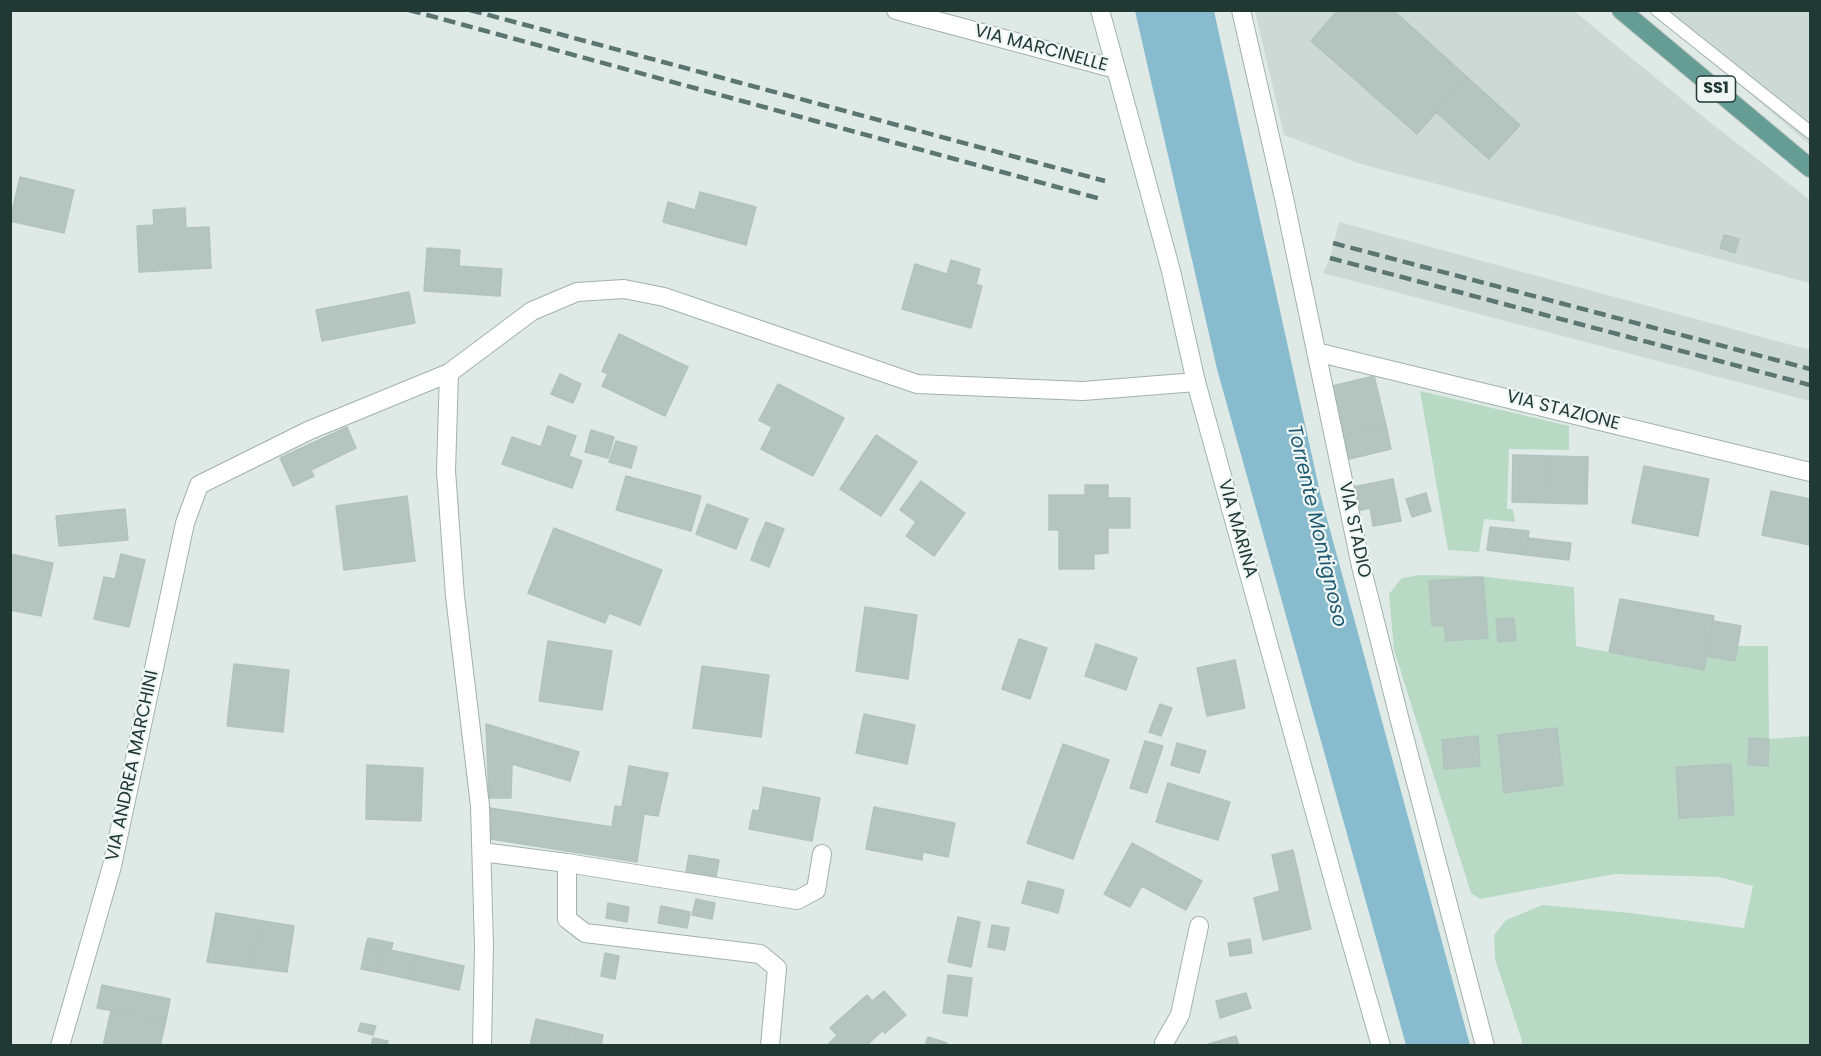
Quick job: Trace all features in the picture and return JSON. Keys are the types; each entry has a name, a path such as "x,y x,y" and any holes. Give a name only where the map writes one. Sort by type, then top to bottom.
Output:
{"main road":[{"name":"SS1","path":"1621,10 1810,168"}],"street":[{"name":"VIA MARCINELLE","path":"896,10 1116,69"},
{"name":"VIA MARINA","path":"1100,10 1171,271 1196,382 1381,1046"},
{"name":"VIA STADIO","path":"1241,10 1370,599 1485,1046"},
{"path":"482,1046 484,946 480,806 455,596 447,471 449,373 532,311 577,292 624,289 664,297 917,384 1083,391 1196,382"},
{"name":"VIA STAZIONE","path":"1316,352 1810,472"},
{"name":"VIA ANDREA MARCHINI","path":"60,1046 112,866 184,523 199,485 310,430 449,373"},
{"path":"482,852 567,862 797,900 816,890 822,854"},
{"path":"567,862 567,919 585,933 760,954 777,968 770,1046"},
{"path":"1165,1046 1164,1043 1180,1015 1199,926"}],"lane":[{"path":"1657,10 1810,132"}],"shaded area":[{"path":"1255,11 1574,11 1810,200 1810,283 1361,164 1284,135"},
{"path":"1652,11 1810,11 1810,145 1709,59"},
{"path":"1339,222 1810,350 1810,401 1323,273 1330,258"}],"green space":[{"path":"1420,391 1569,426 1569,450 1509,449 1507,509 1513,509 1515,522 1484,519 1479,552 1448,550"},
{"path":"1420,575 1479,576 1574,587 1576,646 1703,670 1707,656 1735,661 1738,646 1768,646 1769,739 1810,736 1810,1045 1521,1045 1522,1041 1495,959 1494,935 1506,920 1543,905 1630,913 1744,928 1753,886 1719,877 1615,874 1480,899 1471,893 1394,650 1389,594 1402,578"}],"water":[{"name":"Torrente Montignoso","path":"1135,11 1214,11 1321,497 1470,1045 1406,1045 1217,369"}],"building":[{"path":"1338,10 1393,10 1467,77 1417,134 1311,41"},
{"path":"1467,77 1520,125 1489,159 1436,112"},
{"path":"20,177 74,190 64,233 10,221"},
{"path":"700,192 756,207 746,245 663,222 668,202 695,210"},
{"path":"185,208 186,228 209,227 211,268 139,272 137,226 154,225 153,210"},
{"path":"1724,235 1739,239 1735,253 1720,248"},
{"path":"427,248 460,250 459,266 502,269 500,296 424,291"},
{"path":"951,260 980,269 976,284 982,286 971,328 902,309 915,264 947,274"},
{"path":"409,292 415,323 322,341 316,310"},
{"path":"619,334 688,367 665,416 602,386 608,374 602,371"},
{"path":"560,374 581,384 573,403 551,394"},
{"path":"1374,376 1386,425 1336,437 1324,388"},
{"path":"778,384 844,418 813,476 761,449 772,427 759,420"},
{"path":"1386,425 1391,449 1341,461 1336,437"},
{"path":"548,426 576,436 569,456 582,461 572,488 502,464 512,437 541,447"},
{"path":"347,427 356,448 311,470 314,476 293,486 280,458"},
{"path":"591,430 614,437 608,458 585,452"},
{"path":"876,435 917,462 881,516 840,489"},
{"path":"616,441 637,447 631,468 609,462"},
{"path":"1513,455 1550,456 1549,503 1512,502"},
{"path":"1550,456 1588,457 1587,504 1549,503"},
{"path":"1644,466 1709,479 1698,536 1632,523"},
{"path":"626,476 701,496 691,531 616,510"},
{"path":"1393,479 1401,521 1373,526 1370,508 1353,512 1348,488"},
{"path":"921,481 965,513 934,556 906,536 916,522 900,510"},
{"path":"1085,485 1108,485 1108,498 1130,498 1130,528 1108,528 1108,553 1094,554 1094,569 1059,569 1059,530 1049,530 1049,495 1085,495"},
{"path":"1771,491 1810,499 1810,545 1762,535"},
{"path":"1426,493 1431,511 1412,517 1406,499"},
{"path":"407,496 415,561 344,570 336,506"},
{"path":"707,504 748,519 736,549 696,534"},
{"path":"125,509 128,540 59,546 56,516"},
{"path":"766,522 784,529 777,547 758,540"},
{"path":"1490,527 1529,531 1526,555 1487,550"},
{"path":"554,528 662,570 640,625 609,613 605,623 528,593"},
{"path":"1528,538 1571,543 1569,560 1526,555"},
{"path":"758,540 777,547 769,567 751,560"},
{"path":"10,554 53,563 41,616 10,610"},
{"path":"121,554 145,560 129,627 94,619 104,577 115,579"},
{"path":"1483,577 1488,638 1446,641 1444,625 1432,626 1429,581"},
{"path":"1620,599 1714,616 1704,670 1609,652"},
{"path":"865,607 917,615 908,679 856,671"},
{"path":"1514,618 1516,640 1498,642 1496,619"},
{"path":"1713,621 1741,626 1735,661 1707,656"},
{"path":"1019,639 1047,648 1030,699 1002,689"},
{"path":"548,641 612,651 602,710 539,701"},
{"path":"1096,644 1137,658 1126,690 1085,676"},
{"path":"1235,660 1245,708 1207,716 1197,668"},
{"path":"234,664 289,670 283,732 227,726"},
{"path":"702,666 769,675 761,737 693,728"},
{"path":"1160,704 1172,708 1161,736 1149,732"},
{"path":"864,714 915,725 907,764 856,753"},
{"path":"486,724 579,752 570,781 512,764 511,798 489,798"},
{"path":"1557,728 1563,785 1504,793 1498,735"},
{"path":"1478,736 1480,766 1444,769 1442,740"},
{"path":"1749,738 1769,739 1768,766 1748,765"},
{"path":"1145,741 1163,746 1147,793 1130,788"},
{"path":"1177,743 1206,751 1199,773 1171,765"},
{"path":"1063,744 1109,760 1073,859 1027,843"},
{"path":"1731,764 1734,815 1679,818 1676,767"},
{"path":"367,765 423,768 421,821 366,819"},
{"path":"629,766 668,773 658,816 644,814 637,862 491,839 490,808 612,827 615,806 622,807"},
{"path":"1168,783 1230,802 1218,840 1156,822"},
{"path":"763,787 820,798 812,841 749,829 753,810 759,811"},
{"path":"874,807 955,823 948,857 923,852 922,860 866,849"},
{"path":"1132,843 1202,881 1186,910 1142,886 1130,907 1104,894"},
{"path":"1293,850 1311,929 1263,940 1254,898 1280,891 1272,855"},
{"path":"689,855 719,860 716,877 686,872"},
{"path":"1028,881 1064,890 1058,913 1022,903"},
{"path":"696,899 715,903 712,919 692,915"},
{"path":"608,903 629,907 627,922 606,918"},
{"path":"661,906 690,912 687,928 658,923"},
{"path":"216,913 263,921 259,944 252,943 247,967 207,962"},
{"path":"958,917 980,922 971,967 948,962"},
{"path":"263,921 294,926 287,972 247,967 252,943 259,944"},
{"path":"992,925 1009,928 1005,950 988,947"},
{"path":"368,938 393,943 391,950 366,945"},
{"path":"1250,939 1252,953 1230,956 1228,943"},
{"path":"366,945 381,948 377,972 361,969"},
{"path":"381,948 414,955 409,979 377,972"},
{"path":"605,953 619,956 615,979 601,976"},
{"path":"414,955 464,966 459,990 409,979"},
{"path":"948,975 972,978 967,1016 943,1013"},
{"path":"102,985 170,999 166,1020 97,1008"},
{"path":"884,991 906,1015 885,1033 882,1031 866,1046 827,1046 837,1035 830,1028 867,995 872,1001"},
{"path":"1246,993 1251,1008 1220,1018 1216,1001"},
{"path":"111,1011 166,1020 160,1046 103,1046"},
{"path":"536,1019 570,1027 566,1046 530,1046"},
{"path":"361,1023 376,1026 373,1035 358,1031"},
{"path":"570,1027 603,1035 601,1046 566,1046"},
{"path":"1236,1036 1239,1046 1202,1046"},
{"path":"928,1037 947,1043 947,1046 925,1046"},
{"path":"373,1038 388,1041 386,1046 371,1046"}],"railway":[{"path":"409,10 1101,199"},
{"path":"470,10 1105,181"},
{"path":"1333,243 1810,369"},
{"path":"1330,258 1810,385"}]}
